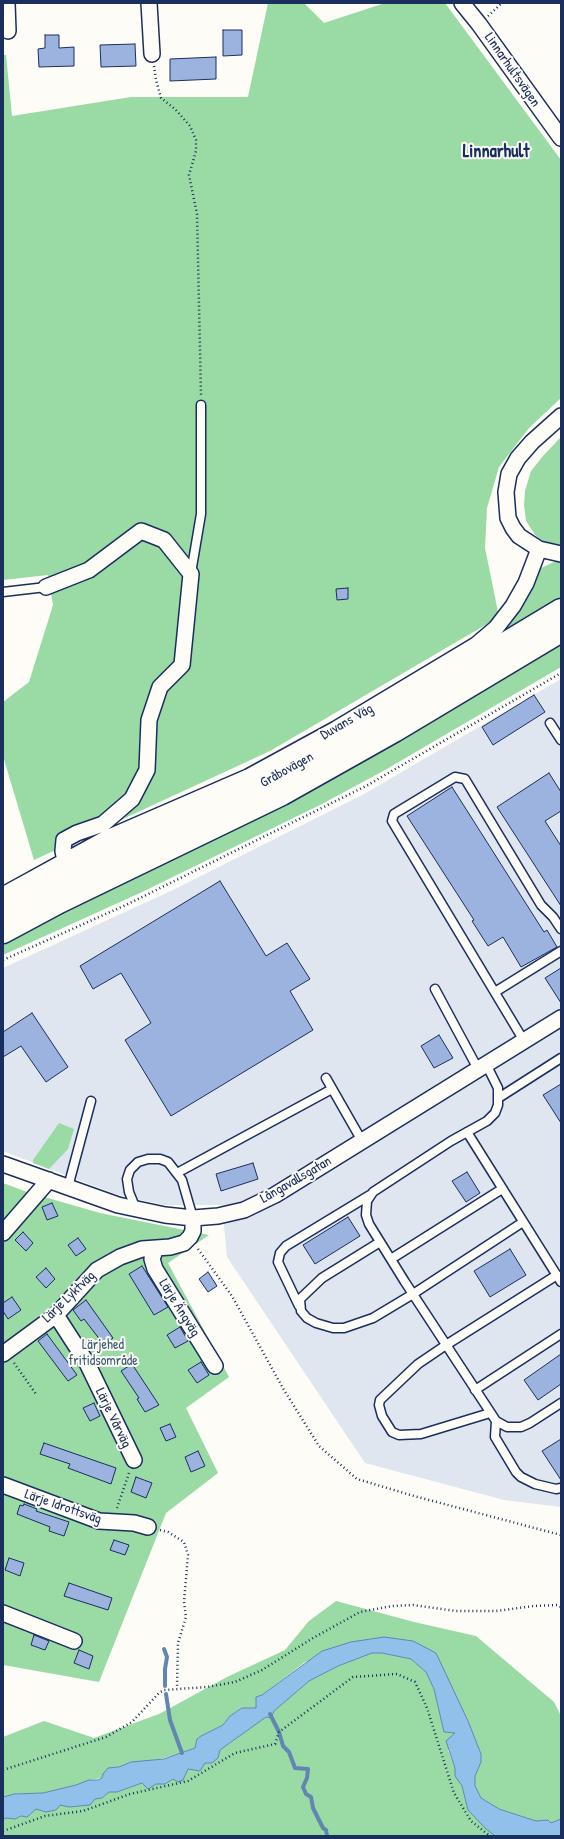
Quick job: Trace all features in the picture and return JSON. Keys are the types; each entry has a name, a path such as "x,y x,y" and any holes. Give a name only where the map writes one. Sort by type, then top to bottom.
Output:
{"main road":[{"name":"Gråbovägen","path":"3,912 157,832 250,791 400,707 561,610"},
{"name":"Gråbovägen","path":"3,932 59,902 282,794 401,727 561,631"}],"street":[{"path":"7,3 8,31"},
{"path":"149,3 152,54"},
{"name":"Linnarhultsvägen","path":"462,3 479,24 561,138"},
{"path":"561,416 532,442 518,458 509,474 506,492 508,518 513,528 527,542 539,549 561,554"},
{"path":"46,587 89,570 141,531 164,540 191,574 182,665 160,687 150,720 147,770 132,799 103,824 64,840 64,862"},
{"name":"Duvans Väg","path":"7,889 64,862 106,839 248,777 336,729 476,645 496,628 513,606 526,583 539,549"},
{"name":"Långavallsgatan","path":"3,1164 118,1205 193,1218 218,1216 244,1210 275,1195 561,1018"},
{"path":"3,1233 49,1180"},
{"path":"190,1237 193,1231 193,1218"},
{"name":"Lärje Lyktväg","path":"5,1352 56,1315 97,1270 120,1257 142,1249 170,1247 184,1243 190,1237"},
{"name":"Lärje Ängväg","path":"156,1248 152,1259 155,1269 215,1366"},
{"name":"Lärje Vårväg","path":"56,1315 87,1363 134,1460"},
{"name":"Lärje Idrottsväg","path":"3,1485 74,1513 99,1521 134,1523 148,1527"},
{"path":"3,1613 74,1641"}],"lane":[{"path":"191,574 201,514 201,406"},
{"path":"3,592 46,587"},
{"path":"550,723 561,740"},
{"path":"524,1041 392,822 394,814 456,778 465,779 541,905 553,917 561,930"},
{"path":"495,992 561,951"},
{"path":"434,989 482,1067 498,1088 500,1097 495,1113 487,1121 467,1132 385,1183 370,1195 286,1246 280,1253 278,1262 299,1306 307,1318 316,1323 333,1328 344,1328 373,1318 413,1294 523,1222"},
{"path":"500,1097 561,1058"},
{"path":"326,1078 362,1141"},
{"path":"178,1173 332,1089"},
{"path":"68,1187 91,1101"},
{"path":"467,1132 559,1278 446,1345 418,1364 380,1400 379,1409 392,1432 400,1435 421,1434 490,1413"},
{"path":"136,1208 129,1192 127,1179 130,1170 138,1162 148,1158 160,1159 168,1162 178,1173 186,1188 193,1218"},
{"path":"391,1259 502,1189"},
{"path":"370,1195 366,1207 366,1215 369,1224 496,1421 507,1427 521,1427 530,1423 561,1403"},
{"path":"299,1306 300,1299 322,1278 380,1242"},
{"path":"475,1390 561,1334"},
{"path":"496,1421 495,1438 516,1472 521,1477 535,1484 556,1489 561,1488"}],"path":[{"path":"152,54 156,80 161,98 175,109 190,126 196,140 196,151 189,175 197,214 199,248 201,406"},
{"path":"3,960 128,904 366,786 561,673"},
{"path":"190,1237 232,1296 284,1390 319,1446 357,1479 414,1496 561,1535"},
{"path":"5,1352 36,1394"},
{"path":"112,1522 134,1460"},
{"path":"148,1527 168,1532 184,1542 188,1555 184,1602 186,1617 178,1643 177,1688"},
{"path":"3,1770 106,1737 132,1722 159,1693 164,1690 235,1682 262,1670 313,1638 360,1612 392,1606 413,1605 456,1611 496,1611 534,1606 558,1605 561,1607"},
{"path":"3,1831 45,1816 83,1811 130,1794 188,1781 235,1753 275,1744 279,1732 353,1677 396,1674 415,1682 428,1708 454,1793 471,1821 490,1836"}],"shaded area":[{"path":"561,679 561,1507 504,1500 365,1463 227,1257 222,1205 164,1205 115,1194 3,1151 3,968 173,890 364,794"}],"green space":[{"path":"268,3 304,3 324,23 385,3 445,3 561,160 561,398 529,428 499,467 487,508 485,548 499,617 270,751 34,860 3,756 3,702 29,682 53,605 48,575 3,580 3,55 6,55 12,116 131,97 248,97"},
{"path":"561,437 561,545 557,545 546,543 536,536 526,521 524,505 525,491 531,471"},
{"path":"554,562 561,562 561,601 502,635 518,614 531,581 541,568"},
{"path":"561,641 561,667 385,770 322,804 140,893 3,955 3,943"},
{"path":"59,1123 74,1129 68,1149 49,1169 33,1163 33,1160"},
{"name":"Lärjehed fritidsområde","path":"3,1183 27,1192 100,1213 209,1235 168,1263 229,1377 186,1408 218,1473 166,1513 99,1682 3,1665"},
{"path":"336,1601 414,1622 476,1636 554,1702 561,1716 561,1819 551,1823 548,1820 536,1821 499,1809 481,1798 475,1786 475,1776 481,1762 481,1754 468,1721 458,1701 413,1641 305,1662 262,1695 256,1697 256,1708 242,1708 230,1716 223,1725 197,1739 195,1748 153,1761 131,1762 119,1767 108,1768 102,1778 89,1780 76,1785 43,1793 14,1794 3,1797 3,1737 44,1721 94,1738 159,1714 227,1677 285,1650 309,1621"},
{"path":"372,1653 382,1653 411,1659 426,1672 434,1689 444,1732 455,1733 448,1750 455,1768 455,1776 462,1786 468,1810 495,1836 3,1836 3,1819 6,1818 15,1819 21,1816 27,1817 36,1809 46,1812 56,1810 60,1805 69,1807 90,1805 95,1799 102,1798 109,1792 118,1792 142,1783 148,1789 156,1784 165,1784 173,1779 183,1779 188,1769 200,1771 205,1763 212,1763 220,1750 266,1717 271,1718 274,1711 309,1681 338,1666"}],"water":[{"path":"384,1637 413,1641 436,1653 468,1721 481,1754 481,1762 475,1776 475,1786 481,1798 499,1809 536,1821 548,1820 551,1823 561,1819 561,1836 495,1836 485,1828 468,1810 462,1786 455,1776 455,1768 446,1741 455,1733 444,1732 434,1689 426,1672 411,1659 382,1653 372,1653 338,1666 309,1681 274,1711 271,1718 266,1717 220,1750 218,1758 212,1763 205,1763 200,1771 188,1769 183,1780 178,1782 173,1779 165,1784 156,1784 148,1789 142,1783 117,1792 109,1792 102,1798 95,1799 90,1805 69,1807 60,1805 56,1810 46,1812 36,1809 27,1817 21,1816 15,1819 3,1819 3,1797 14,1794 43,1793 76,1785 89,1780 98,1780 102,1778 103,1774 108,1768 119,1767 131,1762 164,1759 195,1748 197,1739 223,1725 230,1716 242,1708 256,1708 256,1697 262,1695 322,1651 351,1642"}],"building":[{"path":"223,30 242,30 242,55 223,56"},
{"path":"45,35 59,35 59,48 74,47 74,66 39,67 38,49 45,48"},
{"path":"135,44 136,66 101,67 100,45"},
{"path":"216,57 216,79 170,81 170,59"},
{"path":"348,588 348,599 337,600 336,589"},
{"path":"534,695 545,712 493,745 482,727"},
{"path":"549,773 561,792 561,811 545,821 561,846 561,906 497,807"},
{"path":"452,787 544,932 547,930 557,947 521,967 503,937 488,946 472,921 474,920 407,816"},
{"path":"220,881 266,956 287,943 310,979 290,991 313,1030 171,1116 125,1040 151,1023 121,973 93,989 80,966"},
{"path":"561,968 561,1003 545,978"},
{"path":"32,1013 68,1067 46,1082 21,1046 3,1057 3,1032"},
{"path":"439,1035 453,1058 434,1068 421,1046"},
{"path":"561,1084 561,1123 543,1095"},
{"path":"253,1163 258,1179 221,1191 216,1174"},
{"path":"467,1172 480,1193 466,1202 452,1181"},
{"path":"52,1203 58,1216 47,1220 42,1207"},
{"path":"348,1217 360,1236 315,1264 303,1245"},
{"path":"23,1232 33,1243 26,1251 15,1240"},
{"path":"78,1238 86,1249 76,1256 68,1245"},
{"path":"510,1249 526,1275 490,1297 474,1271"},
{"path":"142,1266 168,1307 154,1315 129,1274"},
{"path":"46,1268 55,1279 46,1288 36,1277"},
{"path":"208,1272 217,1286 208,1292 199,1279"},
{"path":"12,1297 21,1310 8,1319 3,1311 3,1303"},
{"path":"86,1300 113,1338 104,1345 84,1319 81,1321 73,1310"},
{"path":"180,1327 188,1341 175,1348 167,1335"},
{"path":"47,1334 77,1375 68,1381 38,1341"},
{"path":"561,1354 561,1384 538,1400 524,1380"},
{"path":"201,1362 209,1375 197,1383 188,1370"},
{"path":"132,1364 159,1405 145,1412 137,1399 139,1398 121,1371"},
{"path":"94,1403 100,1416 90,1421 83,1408"},
{"path":"170,1424 176,1437 166,1441 160,1428"},
{"path":"561,1439 561,1480 542,1451"},
{"path":"44,1443 116,1468 111,1484 68,1468 70,1464 40,1454"},
{"path":"198,1451 205,1466 191,1472 185,1457"},
{"path":"136,1477 152,1483 146,1498 131,1492"},
{"path":"24,1504 37,1509 36,1511 69,1522 64,1536 49,1531 50,1527 17,1514 20,1505 23,1506"},
{"path":"114,1540 129,1545 125,1555 110,1550"},
{"path":"9,1558 24,1563 20,1576 5,1570"},
{"path":"69,1583 112,1598 108,1610 64,1596"},
{"path":"34,1635 49,1641 45,1650 31,1645"},
{"path":"79,1650 93,1656 89,1669 74,1663"}],"waterway":[{"path":"164,1649 167,1657 165,1686"},
{"path":"166,1694 170,1720 182,1753"},
{"path":"270,1714 279,1732 283,1746 289,1752 295,1768 308,1769 307,1778 303,1787 306,1794 311,1797 313,1808 323,1828 326,1830 327,1836"}],"district":[{"name":"Linnarhult","path":"496,152"}]}
